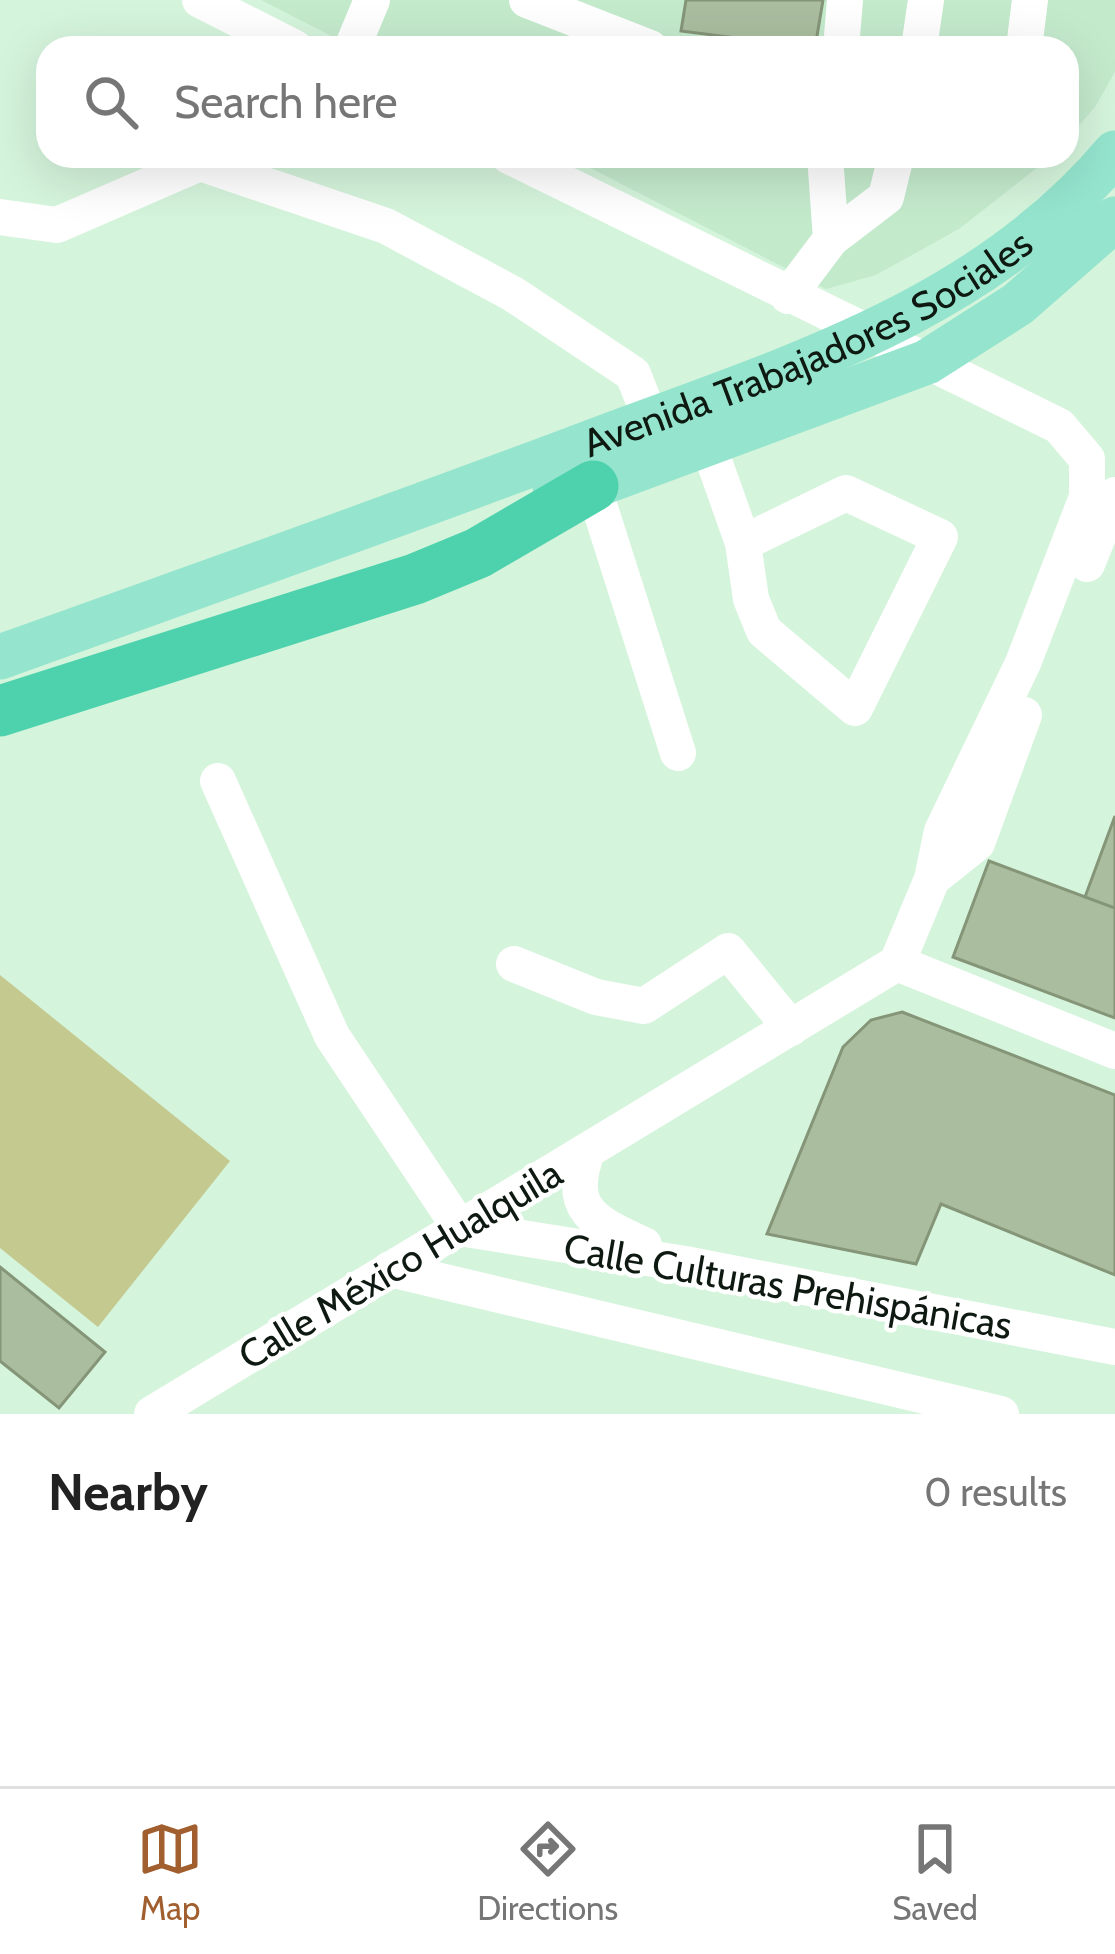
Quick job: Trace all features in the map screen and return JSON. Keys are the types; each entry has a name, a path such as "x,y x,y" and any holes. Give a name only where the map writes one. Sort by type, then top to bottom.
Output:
{"highway":[{"path":"0,711 415,579 478,553 593,486"}],"main road":[{"name":"Avenida Trabajadores Sociales","path":"0,657 469,489 868,337 970,283 1034,236 1115,153"},
{"name":"Avenida Trabajadores Sociales","path":"469,489 593,486 927,362 1018,304 1115,219"}],"street":[{"path":"200,0 271,36"},
{"path":"357,36 372,0"},
{"path":"527,0 619,36"},
{"path":"842,36 845,0"},
{"path":"921,36 926,0"},
{"path":"1026,36 1030,0"},
{"path":"0,217 57,225 188,168"},
{"path":"215,168 386,226 513,294 633,374 651,420"},
{"path":"533,168 868,337 1059,426 1088,459 1105,499 977,796 976,843 932,879 897,963 1115,1051"},
{"path":"826,168 831,239"},
{"path":"788,296 831,239 886,196 893,168"},
{"path":"708,444 742,544 751,599 764,631 855,708 940,537 846,493 742,544"},
{"path":"593,486 678,753"},
{"path":"218,781 332,1036 460,1228"},
{"path":"514,964 596,997 644,1006 728,951 791,1028"},
{"name":"Calle México Hualquila","path":"152,1414 897,963"},
{"name":"Calle México Hualquila","path":"587,1152 578,1191 596,1222 685,1264"},
{"name":"Calle Culturas Prehispánicas","path":"460,1228 685,1264 1115,1347"},
{"name":"Calle Culturas Prehispánicas","path":"389,1269 1001,1414"}],"shaded area":[{"path":"261,0 1115,0 1115,72 1079,125 1079,36 332,36"},
{"path":"590,168 1037,168 959,229 876,275 826,289"},
{"path":"0,975 230,1161 98,1327 0,1248"}],"building":[{"path":"686,0 823,0 817,36 681,31"},
{"path":"1115,816 1115,908 1085,897"},
{"path":"989,861 1115,908 1115,1018 953,957"},
{"path":"902,1012 1115,1095 1115,1275 941,1204 916,1264 767,1234 843,1047 871,1020"},
{"path":"0,1267 105,1352 59,1408 0,1361"}]}
